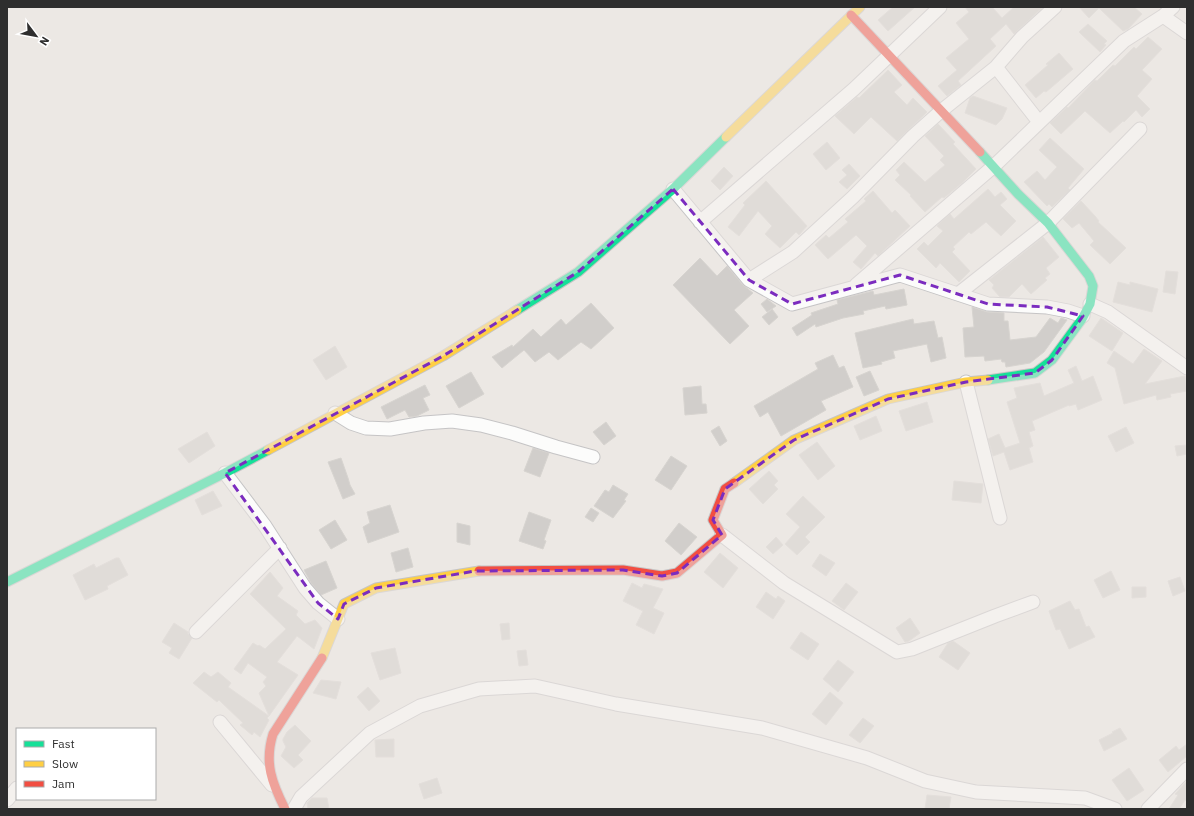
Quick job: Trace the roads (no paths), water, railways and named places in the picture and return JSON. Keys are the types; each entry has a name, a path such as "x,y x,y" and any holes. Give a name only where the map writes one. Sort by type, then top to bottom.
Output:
{"street":[{"path":"7,582 225,473 443,356 578,272 673,189 860,7"},
{"path":"700,222 854,89 940,7"},
{"path":"749,280 794,252 853,197 913,136 941,111 996,67 1022,37 1055,7"},
{"path":"853,288 994,166 1124,40 1168,11 1187,33"},
{"path":"851,15 994,166 1018,194 1048,222 1092,281 1093,286 1090,304 1084,316 1052,360 1035,373 994,380 966,382 888,399 794,440 725,489 713,520 722,535 784,583 897,652 912,649 1033,602"},
{"path":"996,67 1040,122"},
{"path":"958,294 1048,222 1140,129"},
{"path":"673,189 749,280 792,304 900,275 988,304 1047,307 1084,316"},
{"path":"1090,304 1108,312 1187,368"},
{"path":"966,382 1000,518"},
{"path":"335,413 351,423 366,428 390,429 424,423 452,421 481,425 512,432 556,447 593,457"},
{"path":"225,473 280,548 305,588 318,603 338,618"},
{"path":"274,788 269,762 269,745 273,734 321,661 344,604 376,588 475,571 623,570 662,576 670,575 677,573 722,535"},
{"path":"196,632 280,548"},
{"path":"294,809 301,797 370,733 420,706 479,689 535,686 616,704 762,728 867,758 925,781 976,792 1085,798 1116,809"},
{"path":"220,722 274,788 285,809"},
{"path":"1148,809 1187,769"},
{"path":"7,800 16,789"}]}
